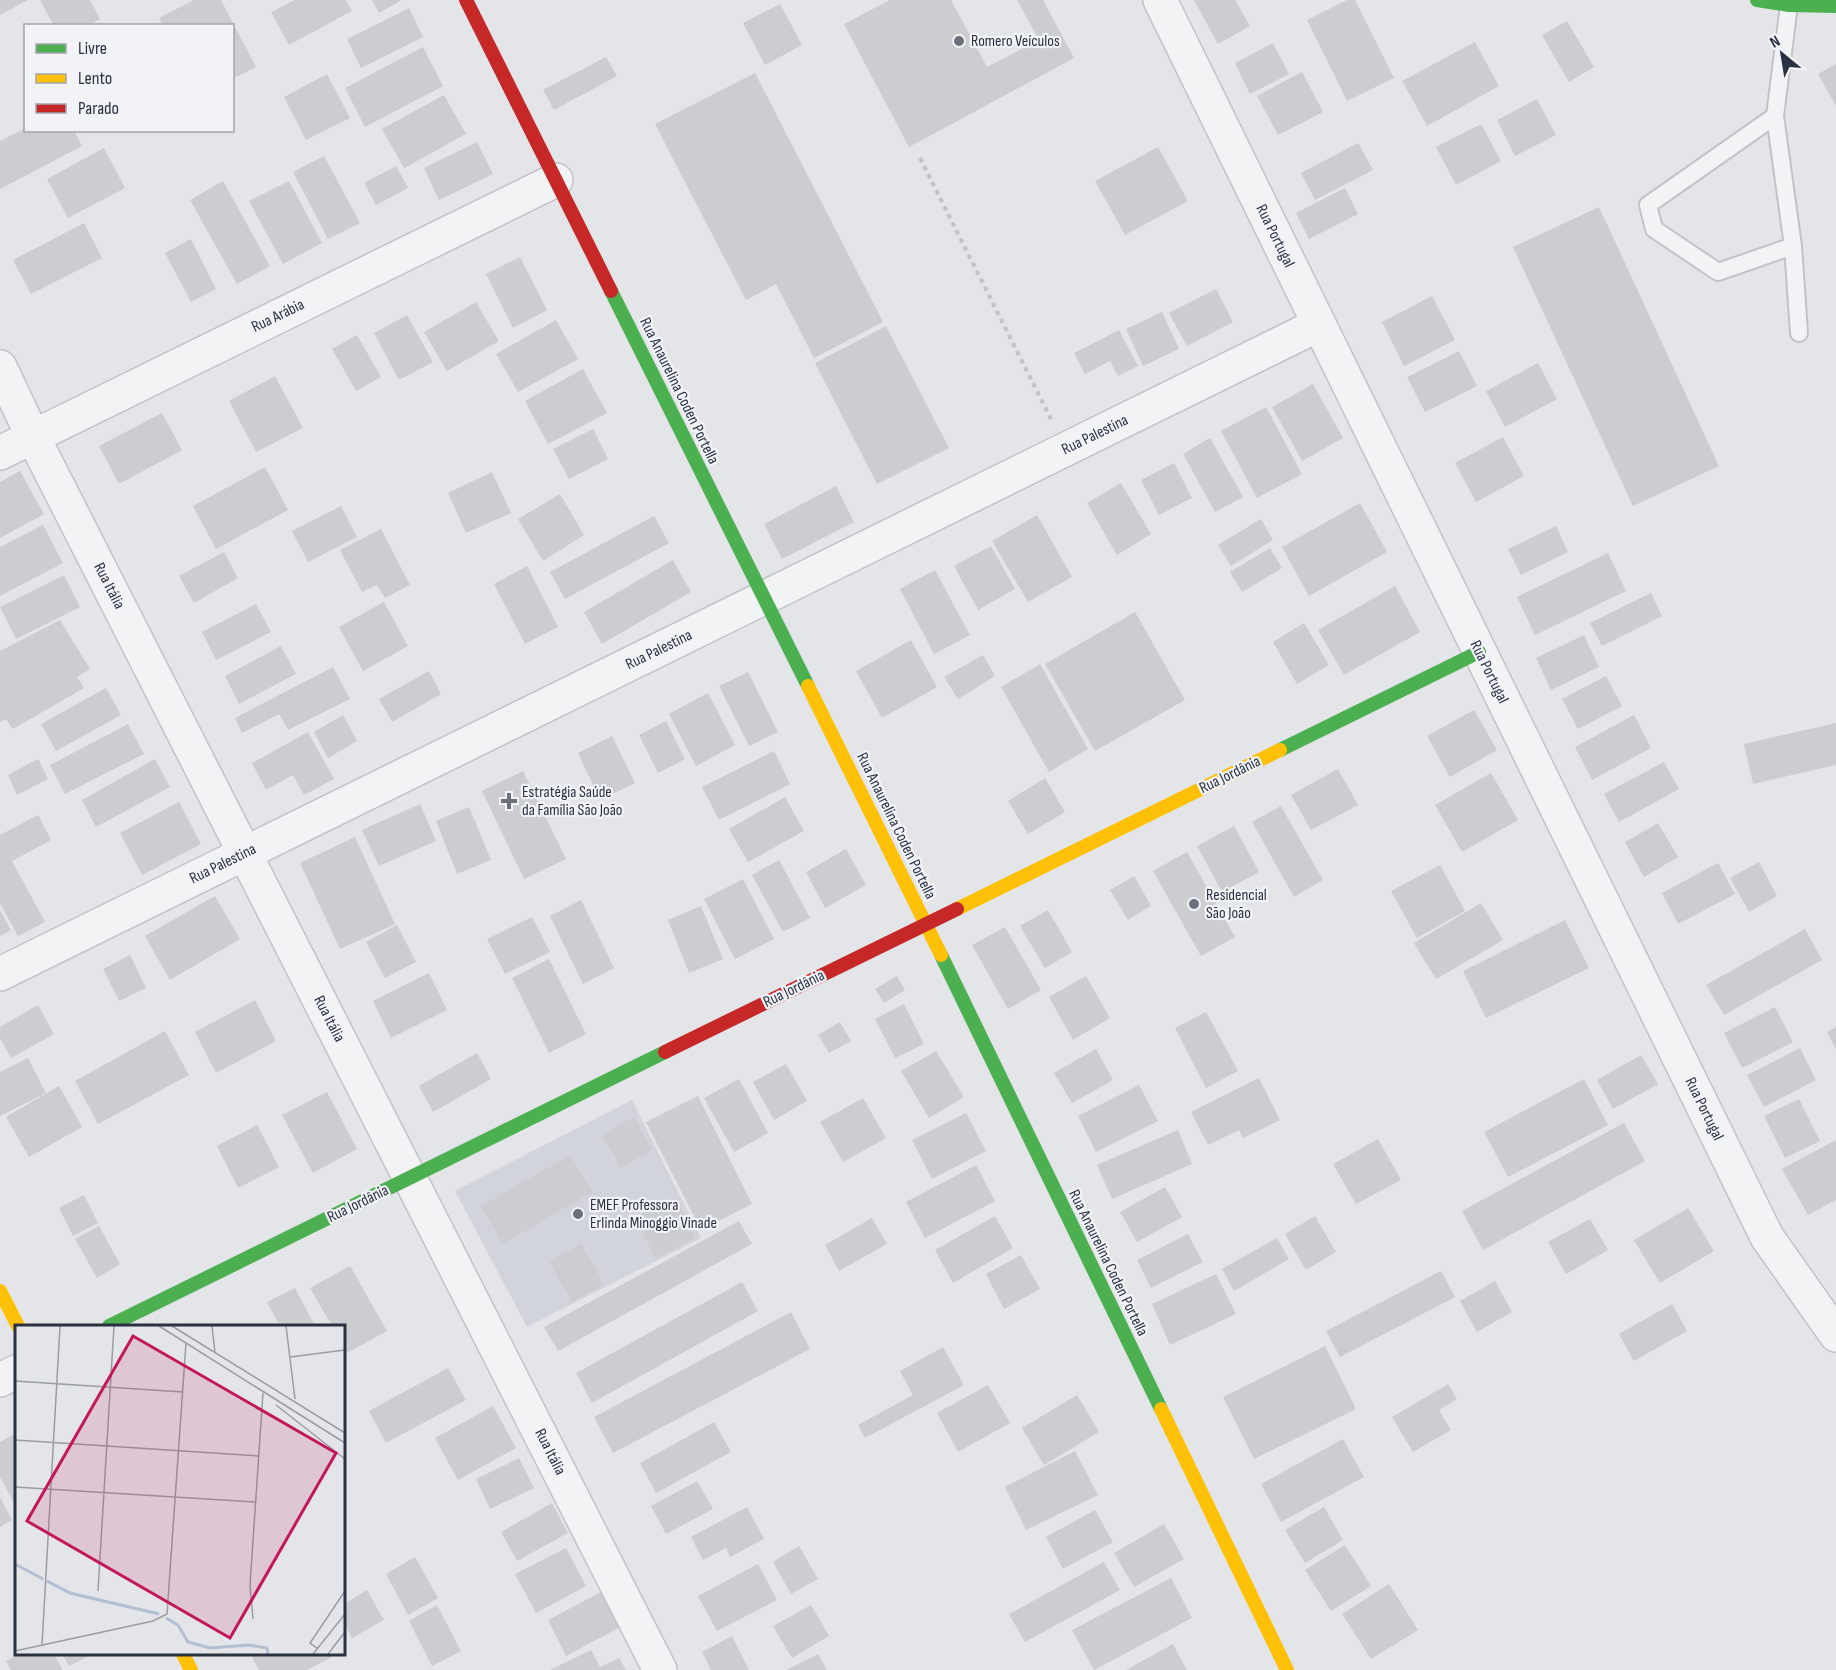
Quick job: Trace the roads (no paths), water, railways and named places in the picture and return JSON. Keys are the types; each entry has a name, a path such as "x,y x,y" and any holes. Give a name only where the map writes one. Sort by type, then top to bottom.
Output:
{"main road":[{"name":"Rua Anaurelina Coden Portella","path":"466,0 926,924 1287,1670"},
{"path":"1757,0 1789,5 1836,6"},
{"name":"Rua Jordânia","path":"111,1325 1479,652"},
{"path":"0,1291 17,1325"},
{"path":"184,1655 191,1670"}],"street":[{"name":"Rua Portugal","path":"1160,0 1767,1237 1836,1335"},
{"name":"Rua Arábia","path":"0,453 556,180"},
{"name":"Rua Palestina","path":"0,974 1318,325"},
{"name":"Rua Itália","path":"0,367 660,1670"},
{"path":"0,1380 15,1372"}],"lane":[{"path":"1789,5 1775,116 1793,246 1799,333"},
{"path":"1775,116 1648,205 1654,230 1718,272 1793,246"}],"place":[{"name":"Romero Veículos","path":"959,41"},
{"name":"Estratégia Saúde da Família São João","path":"509,801"},
{"name":"Residencial São João","path":"1194,904"},
{"name":"EMEF Professora Erlinda Minoggio Vinade","path":"578,1214"}]}
